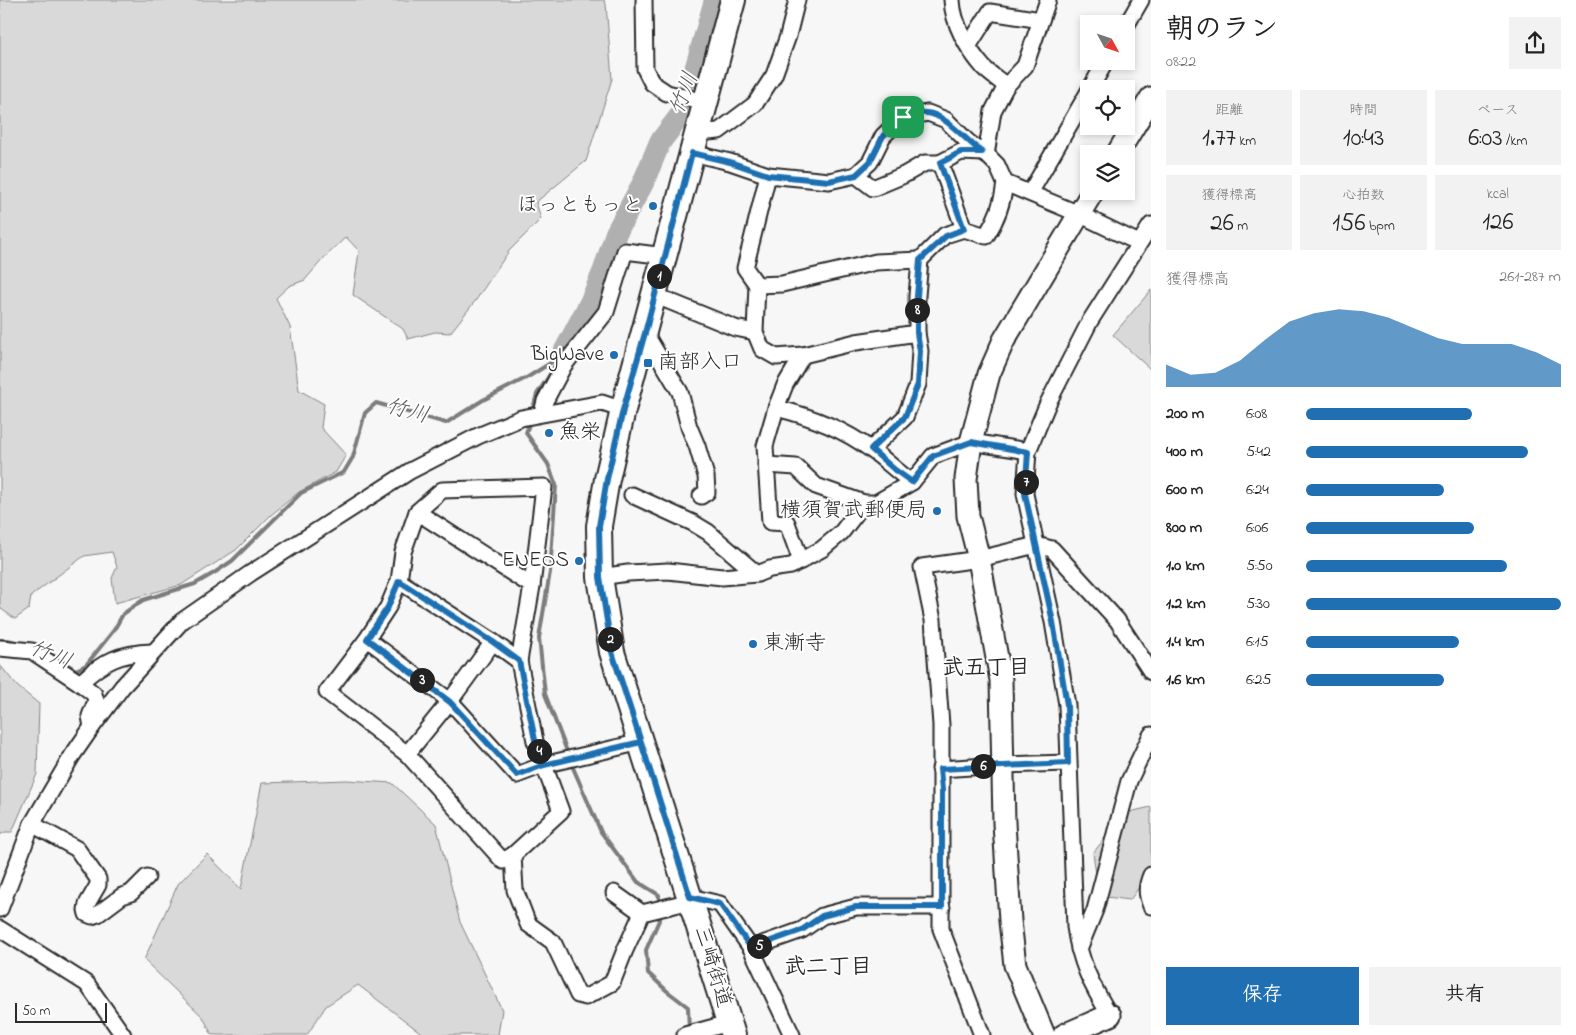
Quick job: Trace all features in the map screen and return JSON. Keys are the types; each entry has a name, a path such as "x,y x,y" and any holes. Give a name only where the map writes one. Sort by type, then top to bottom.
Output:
{"main road":[{"name":"三崎街道","path":"731,1029 612,652 600,577 599,526 607,479 623,410 734,0"}],"street":[{"path":"644,0 645,69 652,83 667,93 706,102"},
{"path":"695,143 719,131 755,104 774,75 798,0"},
{"path":"952,0 952,11 959,32 984,68 1006,86"},
{"path":"984,154 993,111 1006,86 1026,66 1048,0"},
{"path":"1133,15 1142,0"},
{"path":"968,45 990,12 1041,20"},
{"path":"1122,145 1151,98"},
{"path":"1030,193 1080,106"},
{"path":"695,143 730,162 768,175 829,181 856,175 870,162 883,136 903,117 928,113 946,120 968,142 997,165 1005,183 1004,195 995,222 986,236 964,229 946,236 920,260 876,262 782,284 757,285"},
{"path":"856,175 873,188 904,175 925,163 940,163 961,152 984,154"},
{"path":"940,163 964,229"},
{"path":"768,175 745,268 757,285 756,332 762,349 776,357 803,354 856,342 917,333"},
{"path":"1005,183 1079,214 1139,243"},
{"path":"1044,1035 1015,966 1010,921 1002,765 1001,680 979,559 968,516 966,479 971,442 989,374 1004,340 1088,200"},
{"path":"1064,1035 1110,1015 1092,986 1078,950 1075,926 1067,705 1053,622 1025,494 1028,452 1048,403 1090,321 1151,225"},
{"path":"542,414 545,401 564,366 606,312 625,251 665,256"},
{"path":"871,449 905,417 918,384 920,351 917,333 917,296 920,260"},
{"path":"654,295 735,328 756,332"},
{"path":"645,333 680,392 689,427 706,476 707,492 701,496"},
{"path":"801,561 787,523 770,522 766,446 776,408 786,384 803,354"},
{"path":"0,909 32,824 92,727 152,652 158,648 182,620 250,572 410,471 478,436 522,418 602,403 623,410"},
{"path":"776,408 801,414 830,426 871,449 912,482"},
{"path":"766,465 796,467 816,486 864,503 876,503 912,482 933,456 971,442 1028,452"},
{"path":"544,487 532,586 519,661 535,740 561,811 513,855 503,861 407,754 328,692 388,607 399,581 403,552 417,512 442,490 544,487"},
{"path":"632,495 693,523 708,532 757,574"},
{"path":"600,577 628,573 668,571 722,577 757,574 791,566 822,549 840,533 864,503"},
{"path":"417,512 532,586"},
{"path":"982,1035 941,929 941,725 932,620 922,567 979,559 1036,545 1052,548 1117,620 1151,672"},
{"path":"399,581 519,661"},
{"path":"367,639 450,702 517,775 577,756 641,742"},
{"path":"407,754 450,702 493,642"},
{"path":"0,648 32,651 94,694 96,701 90,716 92,727"},
{"path":"80,683 96,667 108,661 136,652 152,652"},
{"path":"1078,950 1095,910 1129,781 1151,735"},
{"path":"940,769 1068,763"},
{"path":"32,824 77,849 88,862 98,879 98,885 87,904 87,914 92,916 98,914 122,896 131,893 147,877"},
{"path":"513,855 515,890 528,924 553,942 578,995 586,997 612,983 642,913 690,899 720,904 751,948 792,1035"},
{"path":"1151,875 1147,885 1147,897 1151,906"},
{"path":"614,893 642,913"},
{"path":"751,948 802,930 822,916 856,907 942,907"},
{"path":"0,929 87,984 123,1035"},
{"path":"685,1035 731,1029"}],"shaded area":[{"path":"0,0 604,0 606,4 612,79 586,161 536,202 541,219 509,251 476,300 450,333 435,332 408,339 403,329 353,295 359,251 346,237 305,280 289,286 276,298 290,327 299,390 324,404 321,428 346,455 336,472 299,492 271,515 236,550 181,585 115,603 112,578 117,567 112,552 84,556 31,596 29,609 15,619 0,608"},
{"path":"1151,290 1151,370 1113,335"},
{"path":"0,665 17,686 39,704 37,774 12,832 5,832 0,835"},
{"path":"347,780 392,783 436,824 460,922 502,1010 498,1035 424,1035 358,985 326,1006 307,1035 212,1035 203,1017 144,960 178,884 207,854 241,889 262,783"},
{"path":"1151,807 1151,870 1130,900 1099,896 1093,853 1125,813"}],"waterway":[{"name":"竹川","path":"562,356 590,303 604,270 616,233 643,183 660,142 683,112 715,0"},
{"path":"532,412 537,394 562,356"},
{"name":"竹川","path":"47,652 76,670 86,665 114,630 123,614 143,600 195,584 232,561 301,493 344,472 353,457 365,413 376,403 446,423 560,357"},
{"path":"530,421 526,433 548,464 556,485 550,572 539,638 545,694 568,754"},
{"name":"竹川","path":"0,640 19,643"},
{"path":"571,763 601,832 638,882 659,895 659,906"},
{"path":"660,913 660,918 646,950 648,973 688,1007 689,1030"}],"place":[{"name":"ほっともっと","path":"653,206"},
{"name":"BigWave","path":"614,355"},
{"name":"南部入口","path":"648,363"},
{"name":"魚栄","path":"549,433"},
{"name":"横須賀武郵便局","path":"937,511"},
{"name":"ENEOS","path":"579,561"},
{"name":"東漸寺","path":"753,644"}],"district":[{"name":"武五丁目","path":"986,669"},
{"name":"武二丁目","path":"828,968"}],"route":[{"path":"903,117 883,136 870,162 856,175 829,181 768,175 730,162 692,153 623,410 607,479 599,526 600,577 612,652 641,742 577,756 517,775 450,702 367,639 388,607 399,581 519,661 535,740 544,765 577,756 641,742 690,897 720,904 751,948 802,930 822,916 856,907 942,907 942,790 940,769 1068,763 1067,705 1053,622 1025,494 1028,452 971,442 933,456 912,482 871,449 905,417 918,384 920,351 917,333 917,296 920,260 946,236 964,229 940,163 961,152 982,152 968,142 946,120 928,113 903,117"}]}
